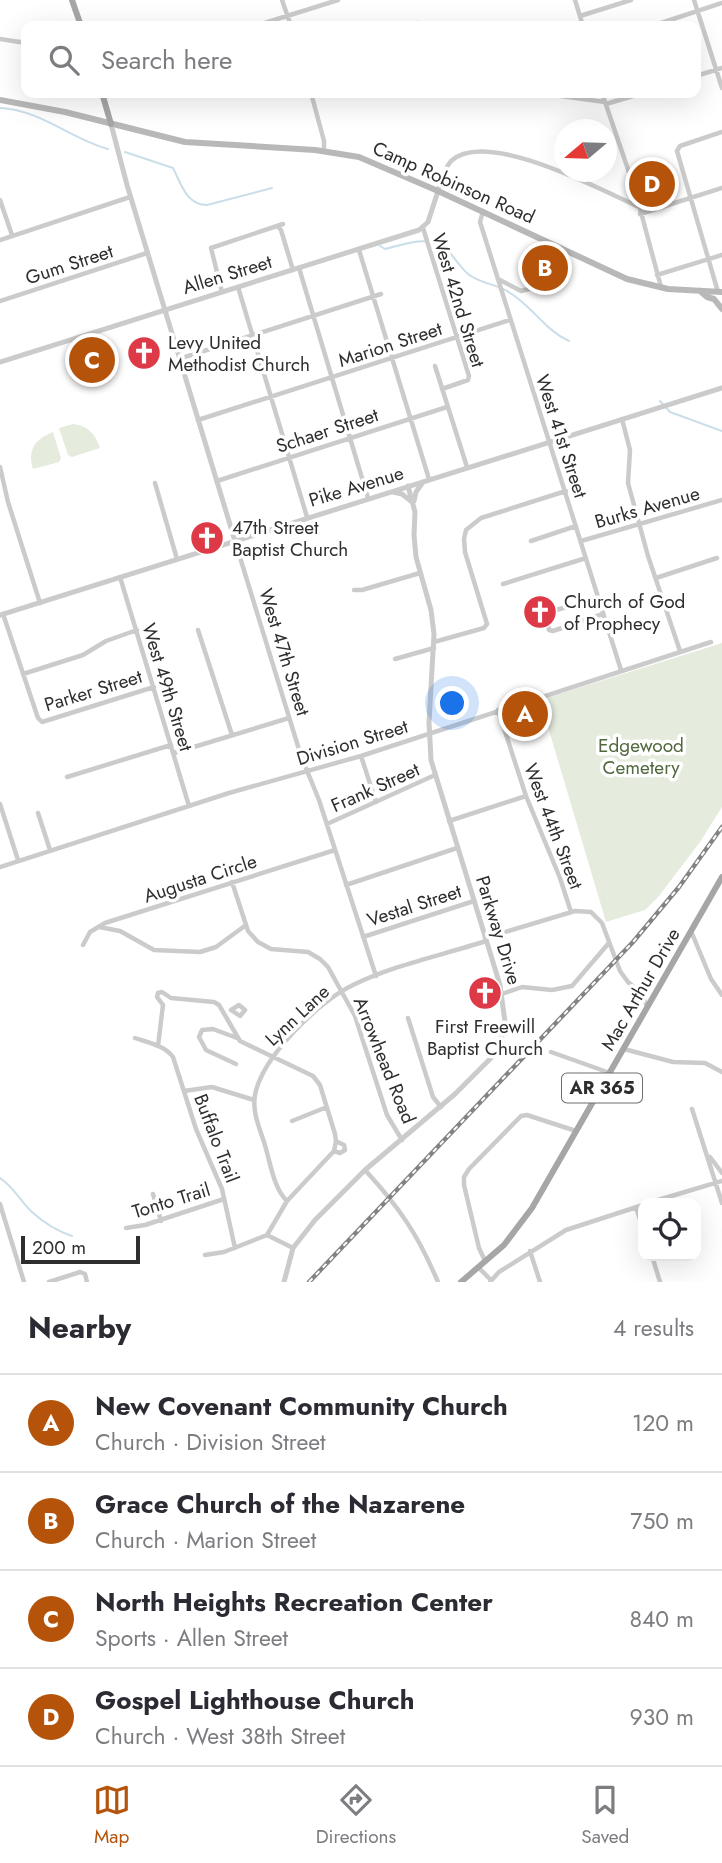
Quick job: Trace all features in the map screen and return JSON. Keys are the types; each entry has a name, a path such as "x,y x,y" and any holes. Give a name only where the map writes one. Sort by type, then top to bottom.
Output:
{"main road":[{"path":"72,0 79,21"},
{"name":"West 47th Street","path":"103,98 111,124"},
{"name":"Camp Robinson Road","path":"0,100 52,109 186,142 324,151 371,161 620,276 661,288 720,292"},
{"path":"700,291 722,307"},
{"path":"720,292 722,307"},
{"name":"Mac Arthur Drive","path":"462,1281 504,1245 527,1216 719,887 722,877"}],"street":[{"path":"282,0 289,21"},
{"path":"272,21 338,0"},
{"path":"575,0 582,21"},
{"path":"580,16 631,0"},
{"path":"694,0 719,69 722,88"},
{"path":"668,21 722,3"},
{"path":"0,39 21,42"},
{"path":"701,74 719,69"},
{"path":"311,98 324,141 324,151"},
{"path":"572,98 606,103 624,98"},
{"path":"604,98 639,207 661,288"},
{"name":"West 47th Street","path":"111,124 130,197 289,718 327,824 376,976"},
{"path":"720,292 677,149 722,132"},
{"path":"423,228 428,222 446,169 457,158 473,153 494,152 528,159 639,207"},
{"path":"640,214 722,188"},
{"path":"0,240 130,197"},
{"path":"0,200 12,236"},
{"name":"West 41st Street","path":"483,211 480,222 621,670"},
{"path":"222,292 211,248 281,225 313,316 368,498"},
{"name":"West 42nd Street","path":"423,228 468,379 442,389"},
{"name":"Allen Street","path":"0,362 423,228"},
{"path":"359,250 411,418 426,480"},
{"name":"Gum Street","path":"0,301 148,253"},
{"path":"657,275 722,255"},
{"path":"498,281 521,291 544,285"},
{"path":"238,287 307,517"},
{"path":"179,359 381,294"},
{"name":"Marion Street","path":"198,420 510,320"},
{"path":"435,366 467,467"},
{"name":"Pike Avenue","path":"2,615 722,388"},
{"name":"Schaer Street","path":"217,481 447,407"},
{"path":"622,419 630,450 628,483 680,651"},
{"path":"0,467 8,502 40,603"},
{"name":"Parkway Drive","path":"284,1282 293,1248 315,1220 365,1170 483,1068 497,1049 505,1022 502,994 435,775 429,733 434,645 431,610 414,543 416,492 426,480"},
{"path":"155,483 177,559"},
{"name":"Parkway Drive","path":"408,486 414,505"},
{"path":"396,659 486,625 465,552 466,532 481,518 566,491"},
{"path":"389,492 402,494 414,505"},
{"name":"Burks Avenue","path":"581,541 722,500"},
{"path":"531,541 576,526"},
{"name":"Burks Avenue","path":"503,584 586,558"},
{"path":"656,578 717,558"},
{"path":"354,590 420,573"},
{"name":"West 49th Street","path":"120,577 189,806"},
{"path":"598,597 550,612 546,621 549,630 553,631 603,614"},
{"path":"2,615 23,674 83,655 102,642 137,630"},
{"path":"198,630 232,735"},
{"name":"Division Street","path":"0,867 189,806 361,756 712,642"},
{"name":"Parker Street","path":"23,674 40,721 50,721 154,687"},
{"name":"West 44th Street","path":"498,710 526,796 571,912"},
{"path":"174,753 289,718"},
{"path":"67,777 171,745"},
{"path":"361,756 376,802"},
{"name":"Frank Street","path":"327,824 435,775"},
{"path":"449,821 526,796"},
{"path":"0,804 18,860"},
{"path":"38,813 50,850"},
{"path":"346,884 457,848"},
{"name":"Augusta Circle","path":"98,926 335,849"},
{"name":"Arrowhead Road","path":"232,882 253,938 264,946 277,950 302,951 320,958 328,967 359,1027 387,1115 402,1140"},
{"name":"Vestal Street","path":"363,937 474,901"},
{"path":"571,912 583,910 596,915 602,923 624,978 652,1001"},
{"name":"Lynn Lane","path":"254,1100 258,1084 273,1056 300,1027 342,992 376,976 571,912"},
{"path":"83,945 89,934 98,926 117,930 154,950 200,952 216,947 246,925"},
{"path":"691,931 711,979 722,995"},
{"path":"502,994 522,987 552,990 572,986 609,943"},
{"path":"163,1005 157,999 158,993 164,992 170,998 211,1000 217,1003 237,1039"},
{"path":"642,994 647,1008"},
{"path":"135,1038 158,1046 163,1005 170,998"},
{"path":"223,1013 231,1010"},
{"path":"408,1018 433,1097 441,1107"},
{"path":"205,1255 267,1236 287,1201 334,1151 336,1141 320,1085 313,1076 237,1039 208,1028 202,1030 199,1037 206,1050 236,1064"},
{"name":"Buffalo Trail","path":"158,1046 173,1057 196,1129 224,1199 235,1248"},
{"path":"624,1049 673,1062 705,1063 722,1072"},
{"path":"551,1052 610,1073"},
{"path":"184,1091 212,1087 254,1100 278,1187 287,1201"},
{"path":"292,1121 327,1107"},
{"path":"692,1109 722,1203"},
{"path":"486,1262 479,1248 465,1189 464,1180 469,1169 518,1117 524,1115 577,1131"},
{"path":"334,1151 340,1153 345,1150 344,1145 336,1141"},
{"path":"705,1149 722,1173"},
{"path":"365,1170 405,1217 438,1282"},
{"path":"666,1198 722,1181"},
{"path":"152,1194 160,1221"},
{"name":"Tonto Trail","path":"126,1228 160,1221 205,1203 224,1199"},
{"path":"0,1204 24,1282"},
{"path":"479,1268 490,1281 530,1251 566,1230 636,1207 638,1213"},
{"path":"267,1236 293,1248"},
{"path":"530,1251 540,1282"},
{"path":"653,1261 659,1282"},
{"path":"49,1282 80,1272 88,1282"}],"green space":[{"path":"73,424 90,431 100,448 72,457 68,455 59,428"},
{"path":"53,432 61,458 59,462 33,469 31,456 34,446 41,438"},
{"name":"Edgewood Cemetery","path":"722,643 722,807 700,842 645,910 606,922 540,700"}],"waterway":[{"path":"0,108 29,114 108,149"},
{"path":"125,152 173,168 185,192 200,204 207,205 272,188"},
{"path":"380,246 385,249 427,241 443,247 468,274 516,296 552,330 569,341"},
{"path":"660,401 670,412 722,431"},
{"path":"0,1178 37,1216 72,1236"}],"railway":[{"path":"309,1282 633,942 679,887 722,827"}],"place":[{"name":"Gospel Lighthouse Church","path":"652,184"},
{"name":"Grace Church of the Nazarene","path":"545,268"},
{"name":"Levy United Methodist Church","path":"144,353"},
{"name":"North Heights Recreation Center","path":"92,360"},
{"name":"47th Street Baptist Church","path":"207,538"},
{"name":"Church of God of Prophecy","path":"540,612"},
{"name":"New Covenant Community Church","path":"525,714"},
{"name":"First Freewill Baptist Church","path":"485,993"}]}
